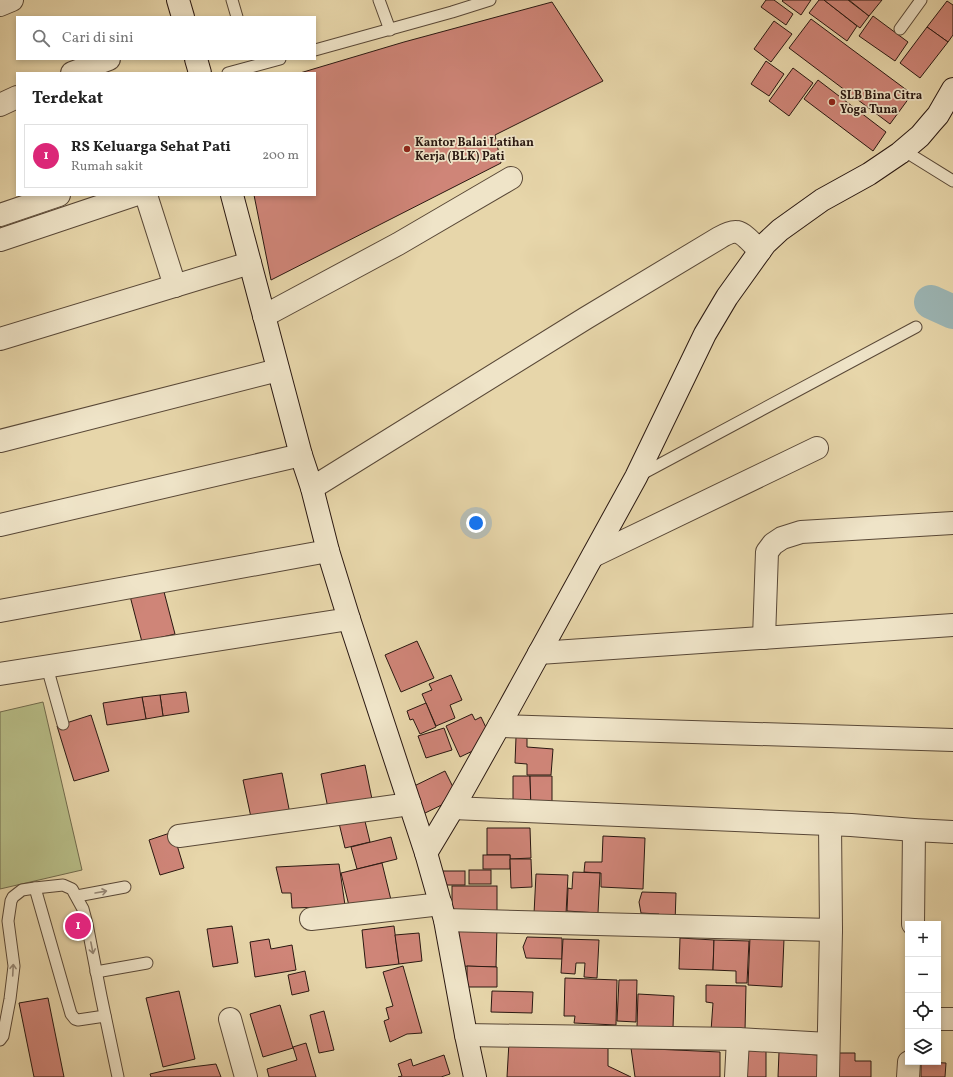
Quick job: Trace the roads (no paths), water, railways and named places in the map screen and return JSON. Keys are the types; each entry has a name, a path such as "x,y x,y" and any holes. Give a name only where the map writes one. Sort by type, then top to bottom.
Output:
{"street":[{"path":"0,5 12,0"},
{"path":"178,0 183,16"},
{"path":"75,72 106,60"},
{"path":"196,60 200,72"},
{"path":"426,853 540,653 636,477 705,334 727,297 765,244 780,230 822,200 869,174 902,152 920,136 931,123 953,89"},
{"path":"0,105 16,97"},
{"path":"264,316 398,244 511,178"},
{"path":"0,216 56,196"},
{"path":"0,240 131,196"},
{"path":"146,196 175,286"},
{"path":"232,196 328,551 426,853 443,912 466,1035 476,1077"},
{"path":"312,488 586,318 719,238 738,232 760,251"},
{"path":"0,339 250,263"},
{"path":"0,441 278,370"},
{"path":"592,556 817,448"},
{"path":"0,525 301,455"},
{"path":"764,638 767,552 773,544 782,538 801,532 953,523"},
{"path":"0,611 328,551"},
{"path":"0,674 349,619"},
{"path":"540,653 953,625"},
{"path":"499,726 953,740"},
{"path":"179,836 410,804"},
{"path":"453,808 830,824 953,832"},
{"path":"828,1077 831,930 830,824"},
{"path":"913,921 914,830"},
{"path":"311,919 443,912 831,930"},
{"path":"941,1019 953,1019"},
{"path":"230,1020 246,1077"},
{"path":"466,1035 738,1039 828,1044"},
{"path":"736,1077 738,1039"},
{"path":"908,1077 909,1065"}],"lane":[{"path":"232,0 237,16"},
{"path":"379,0 390,30"},
{"path":"316,50 390,30 490,0"},
{"path":"900,29 921,0"},
{"path":"230,72 249,63 272,60"},
{"path":"902,152 953,181"},
{"path":"636,477 916,327"},
{"path":"47,667 63,724"},
{"path":"1,1038 10,999 14,966 8,921 11,901 13,897 22,890 63,885 72,889 84,908 118,1077"},
{"path":"77,896 126,887"},
{"path":"35,888 71,1014 78,1020 105,1016"},
{"path":"96,972 147,963"}],"waterway":[{"path":"931,302 953,312"}],"place":[{"name":"SLB Bina Citra Yoga Tuna","path":"832,102"},
{"name":"Kantor Balai Latihan Kerja (BLK) Pati","path":"407,149"},
{"name":"RS Keluarga Sehat Pati","path":"78,926"}]}
